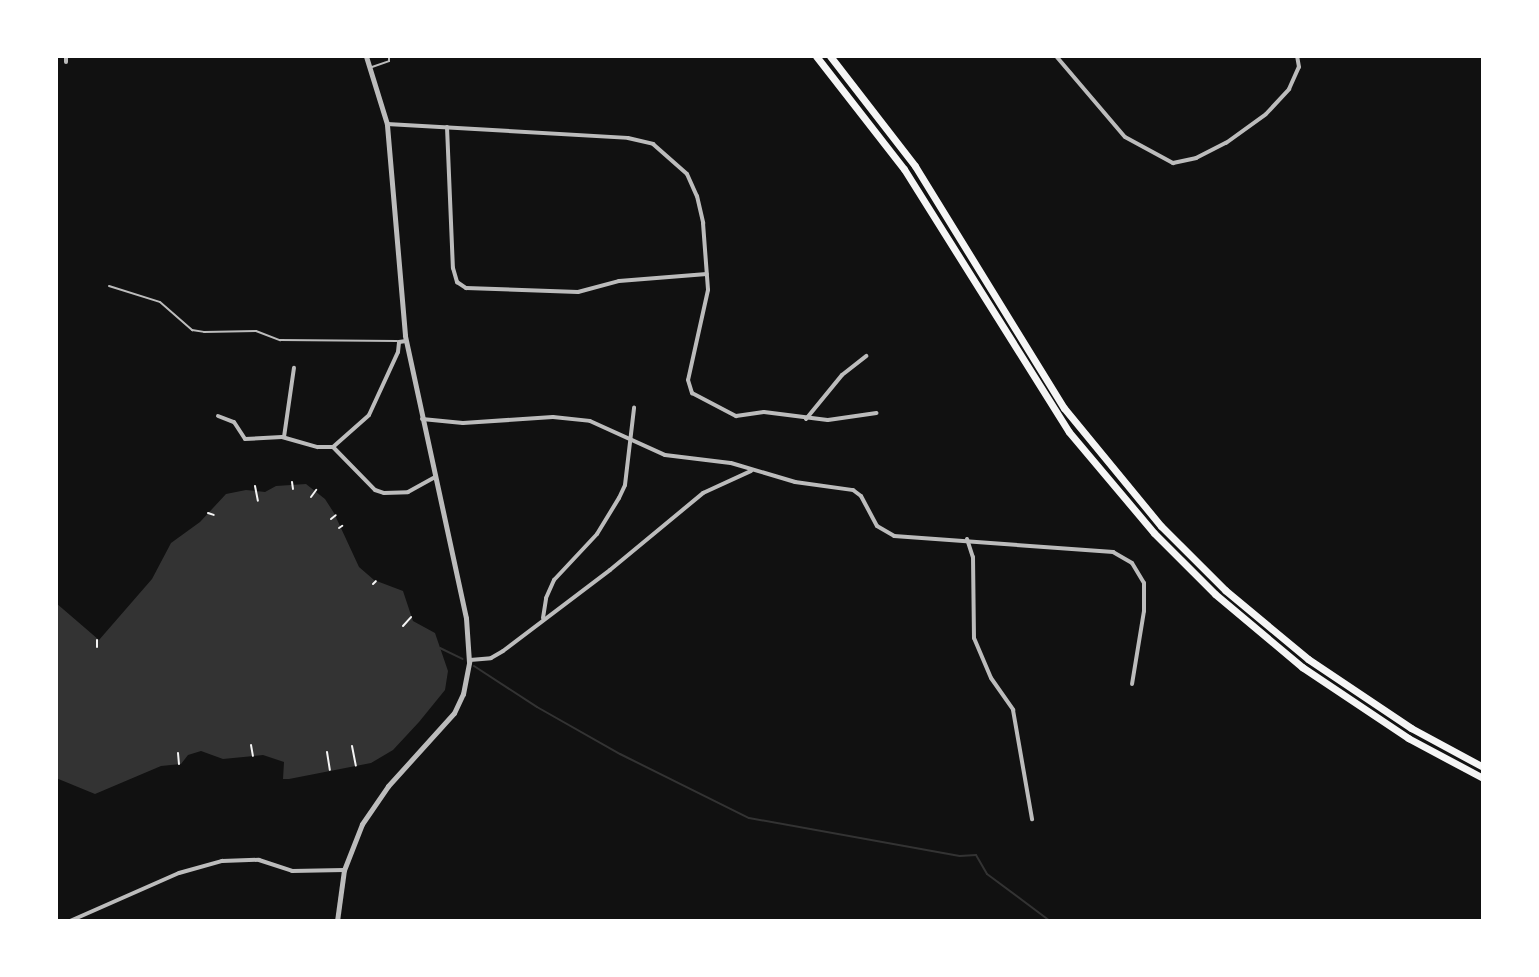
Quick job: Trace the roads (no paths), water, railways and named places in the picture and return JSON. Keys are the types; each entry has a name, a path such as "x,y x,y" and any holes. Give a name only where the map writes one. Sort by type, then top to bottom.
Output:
{"highway":[{"path":"816,56 904,169 1062,423 1154,533 1215,594 1302,667 1408,738 1483,778"},
{"path":"830,56 915,166 1064,408 1152,516 1225,590 1308,659 1398,720 1483,767"}],"street":[{"path":"337,921 344,870 371,809 454,713 463,694 468,660 466,618 406,341 387,124 366,56"},
{"path":"1056,56 1125,137 1173,163 1196,158 1226,143 1266,114 1289,89 1299,67 1297,56"},
{"path":"387,124 628,138 653,144 677,162 694,186 708,274 706,310 688,380 692,393 730,415 764,412 828,420 877,413"},
{"path":"447,127 453,268 457,282 466,288 578,292 619,281 708,274"},
{"path":"218,416 234,422 245,439 284,437 318,447 333,447 369,415 393,364 399,342 406,341"},
{"path":"806,419 842,375 866,356"},
{"path":"284,437 294,368"},
{"path":"543,619 546,598 554,580 597,534 619,498 631,441 634,408"},
{"path":"422,419 492,423 572,418 590,421 665,455 753,470 795,482 853,490 861,496 877,526 894,536 1104,549 1132,563 1140,572 1146,596 1132,684"},
{"path":"333,447 347,465 384,493 408,492 435,477"},
{"path":"468,660 491,658 610,570 703,493 753,470"},
{"path":"967,539 973,557 974,638 991,678 1013,710 1032,819"},
{"path":"70,921 179,873 222,861 259,860 292,871 344,870"}],"lane":[{"path":"370,68 389,61 389,56"},
{"path":"109,286 160,302 192,330 256,331 280,340 399,342"}],"waterway":[{"path":"440,648 463,659"},
{"path":"474,666 537,707 620,754 749,818 960,856 976,855 987,874 1050,921"}]}
